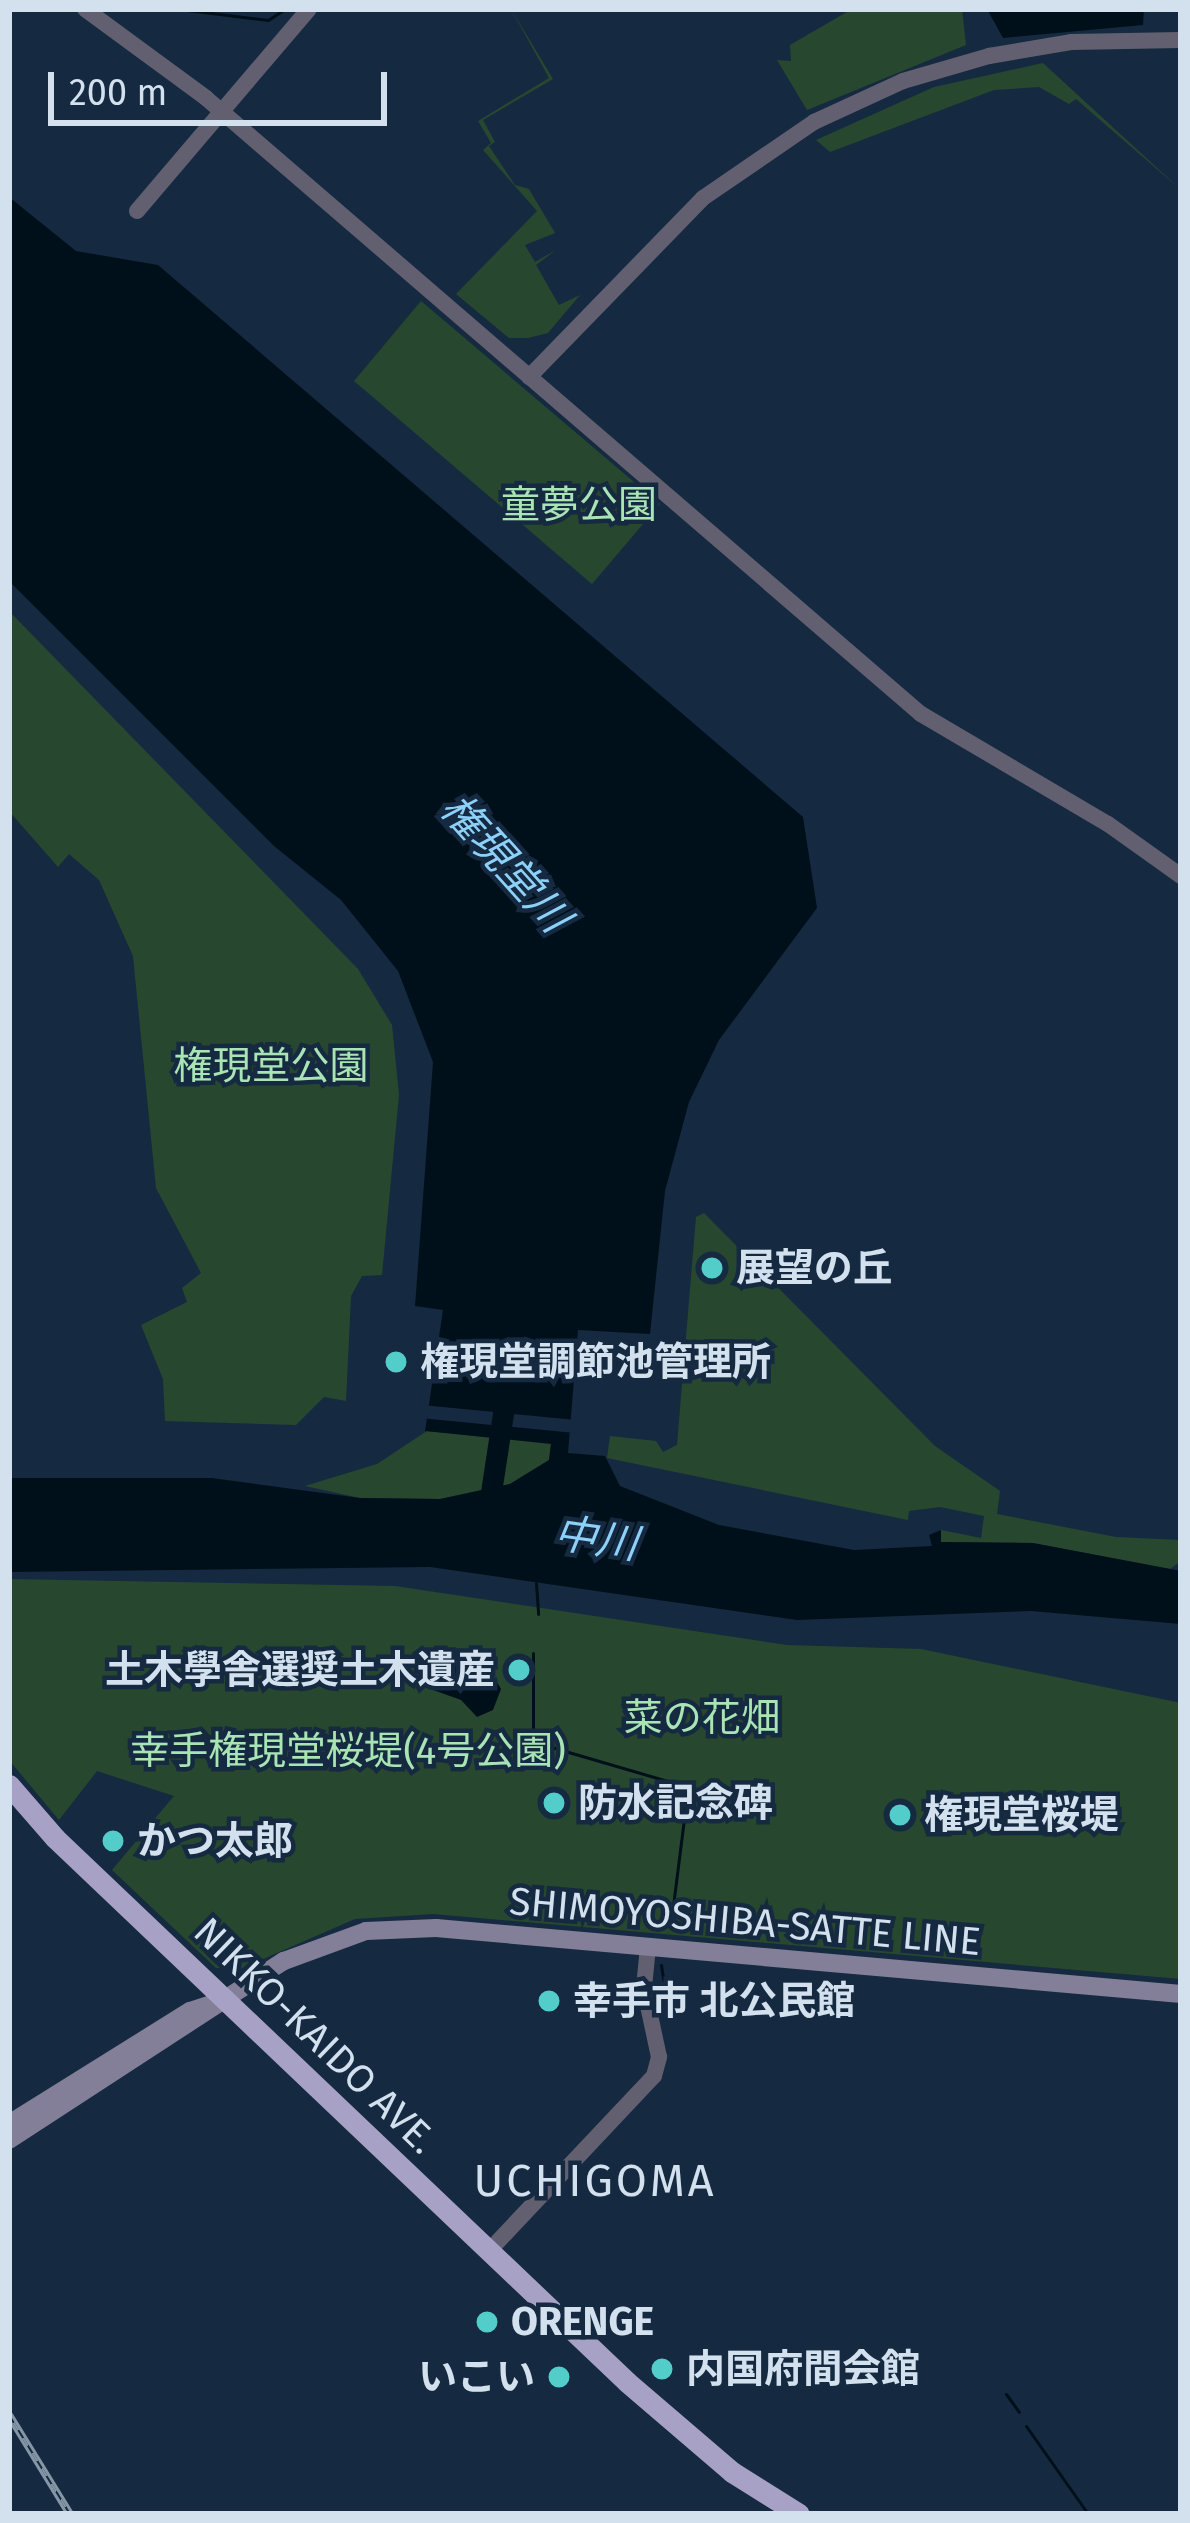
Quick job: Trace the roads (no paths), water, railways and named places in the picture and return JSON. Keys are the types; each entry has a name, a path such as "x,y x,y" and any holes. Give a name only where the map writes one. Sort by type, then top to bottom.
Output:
{"highway":[{"name":"NIKKO-KAIDO AVE.","path":"9,1785 488,2252 706,2451 799,2514"}],"main road":[{"name":"SHIMOYOSHIBA-SATTE LINE","path":"14,2128 190,2011 224,1999 306,1950 366,1931 436,1928 1181,1994"}],"street":[{"path":"85,9 221,111 932,723 1108,824 1181,876"},
{"path":"137,211 308,9"},
{"path":"529,377 703,198 814,122 903,81 1016,50 1181,40"},
{"path":"488,2252 654,2076 659,2057 644,1988 648,1947"}],"water":[{"path":"987,9 1144,9 1143,25 1003,38"},
{"name":"中川","path":"9,197 76,251 158,265 803,817 817,908 719,1040 689,1102 665,1191 650,1334 578,1330 568,1453 605,1456 620,1486 719,1525 854,1550 932,1546 929,1535 941,1530 941,1542 1033,1543 1181,1571 1181,1624 1031,1611 797,1620 430,1567 9,1572 9,1478 212,1478 360,1498 440,1499 510,1484 549,1460 551,1444 425,1431 443,1310 415,1306 433,1062 398,971 341,900 274,846 9,581"},
{"path":"485,1662 501,1689 493,1710 477,1717 461,1700 422,1686 430,1669"}],"waterway":[{"path":"179,9 268,20 285,9"},
{"name":"権現堂川","path":"487,1518 503,1413"},
{"path":"536,1583 538,1614"},
{"path":"533,1653 533,1729 541,1744 688,1787 672,1913"},
{"path":"661,1965 665,1990"},
{"path":"1006,2394 1019,2412"},
{"path":"1026,2426 1088,2514"}],"railway":[{"path":"9,2415 70,2514"}],"place":[{"name":"展望の丘","path":"712,1268"},
{"name":"権現堂調節池管理所","path":"396,1362"},
{"name":"土木學舎選奨土木遺産","path":"519,1670"},
{"name":"防水記念碑","path":"554,1803"},
{"name":"権現堂桜堤","path":"900,1815"},
{"name":"かつ太郎","path":"113,1841"},
{"name":"幸手市 北公民館","path":"549,2001"},
{"name":"ORENGE","path":"487,2322"},
{"name":"内国府間会館","path":"662,2369"},
{"name":"いこい","path":"559,2377"}],"district":[{"name":"UCHIGOMA","path":"595,2182"}],"park label":[{"name":"童夢公園","path":"579,505"},
{"name":"権現堂公園","path":"271,1066"},
{"name":"菜の花畑","path":"702,1718"},
{"name":"幸手権現堂桜堤(4号公園)","path":"348,1751"}]}
